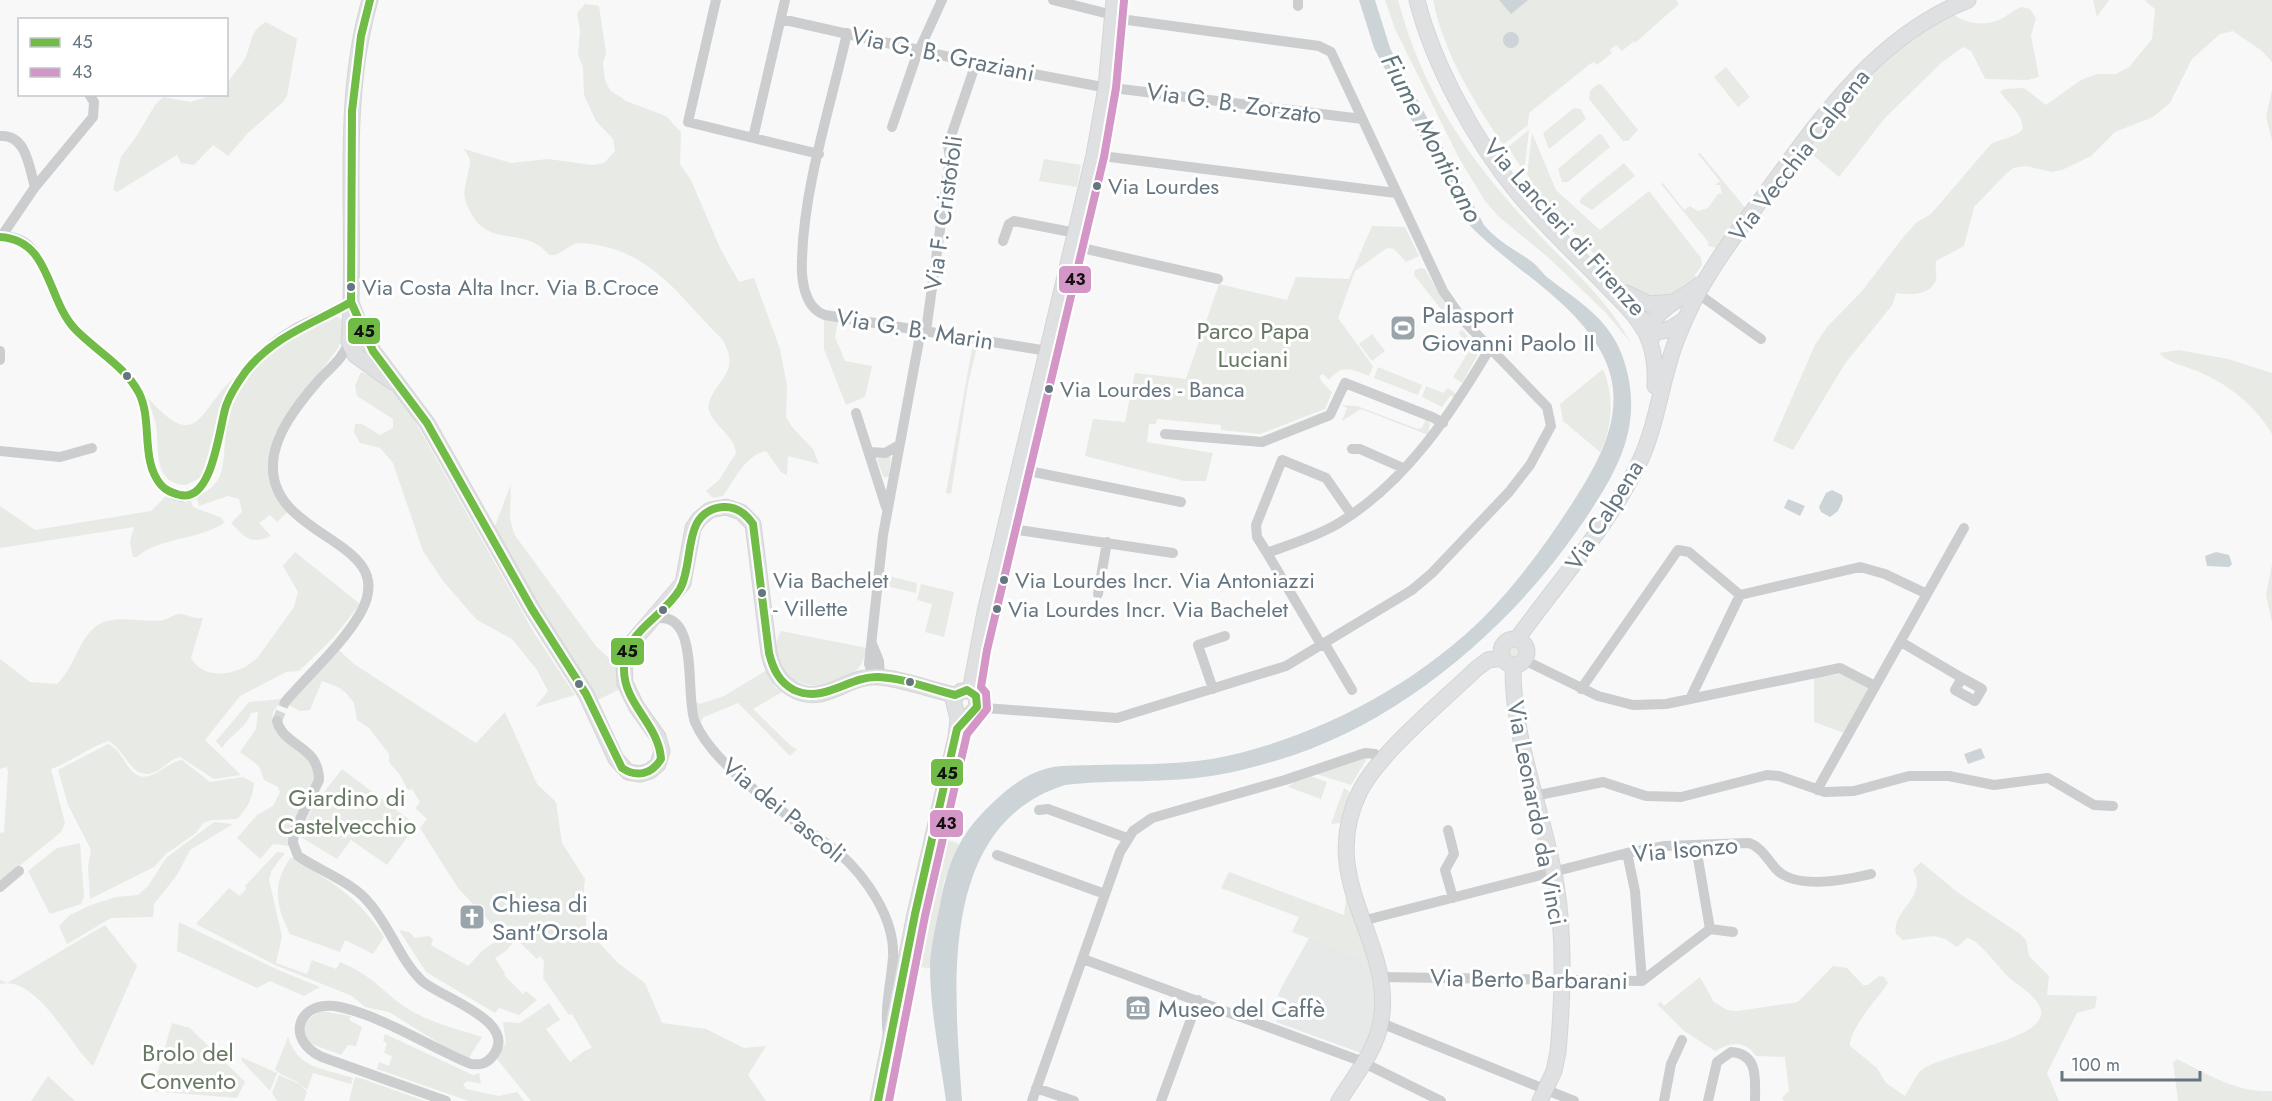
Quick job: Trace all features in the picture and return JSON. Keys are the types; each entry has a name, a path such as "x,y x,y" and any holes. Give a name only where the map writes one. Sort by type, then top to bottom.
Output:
{"street":[{"path":"285,702 356,620 368,594 365,572 358,558 298,518 284,504 274,479 274,455 282,433 311,390 334,365 349,342 353,86 360,34 370,0"},
{"path":"716,0 688,122 819,154"},
{"path":"753,138 785,0"},
{"path":"892,127 919,50 942,0"},
{"path":"351,302 370,357 407,393 446,456 532,609 586,694 616,759 625,770 634,774 654,768 662,751 658,738 636,706 625,683 624,662 629,646 683,583 696,523 710,510 731,508 746,516 754,530 769,654 778,676 794,690 810,695 824,694 876,670 899,682 967,702 1117,718 1278,669 1323,645 1412,590 1432,573 1509,492 1547,436 1552,421 1547,407 1490,348 1449,301 1330,52 1325,48 1064,4 1053,0"},
{"name":"Via Lancieri di Firenze","path":"1417,0 1429,43 1468,118 1516,192 1588,267"},
{"name":"Via Vecchia Calpena","path":"1699,288 1799,146 1860,74 1905,34 1948,8 1968,0"},
{"path":"878,1101 912,925 957,729 967,702 977,648 1094,155 1106,87 1114,11"},
{"name":"Via G. B. Graziani","path":"781,19 976,63 1106,87"},
{"name":"Via G. B. Marin","path":"847,33 812,186 801,261 806,293 811,305 825,315 1048,351"},
{"name":"Via F. Cristofoli","path":"876,670 872,643 874,609 887,510 923,330 950,158 948,145 976,63"},
{"name":"Via G. B. Zorzato","path":"1106,87 1362,119"},
{"path":"0,237 35,187 93,117 94,102 90,96"},
{"name":"Via Lancieri di Firenze","path":"1468,118 1533,197 1626,293 1654,329"},
{"path":"0,136 17,140 23,147 35,187"},
{"path":"1094,155 1396,193"},
{"path":"1003,241 1009,225 1014,221 1074,240 1218,279"},
{"path":"0,237 18,238 38,255 66,319 132,383 145,410 152,472 166,490 182,496 195,493 207,482 227,402 258,358 293,329 351,302"},
{"path":"1588,267 1624,297 1654,329"},
{"name":"Via Calpena","path":"1516,654 1546,603 1627,486 1640,463 1652,422 1660,374 1651,346 1642,326 1588,267"},
{"path":"1660,374 1654,329 1664,309 1699,288"},
{"path":"1660,374 1699,288"},
{"path":"1699,288 1761,339"},
{"path":"1626,293 1649,304 1674,302"},
{"path":"1654,329 1672,328 1684,320"},
{"path":"349,342 356,355 370,357"},
{"path":"1268,553 1333,526 1351,514 1403,468 1443,423 1490,348"},
{"path":"0,351 0,360"},
{"path":"334,365 370,357"},
{"path":"1165,434 1262,442 1330,415 1345,383 1443,423"},
{"path":"856,413 871,452 887,510"},
{"path":"871,452 885,453 899,445"},
{"path":"0,451 60,457 92,448"},
{"path":"1352,449 1360,449 1403,468"},
{"path":"1351,514 1326,478 1282,460 1255,529 1352,690"},
{"path":"1019,469 1181,502"},
{"path":"1005,528 1173,553"},
{"path":"1817,790 1964,528"},
{"path":"1098,594 1107,542"},
{"path":"1581,689 1676,551 1682,549 1689,552 1740,595"},
{"path":"1740,595 1860,567 1885,574 1928,594"},
{"path":"1690,699 1740,595"},
{"name":"Via dei Pascoli","path":"652,619 672,621 684,634 692,714 700,733 715,755 839,853 857,870 871,890 886,920 893,947 886,1008 889,1047"},
{"path":"1213,689 1198,645 1225,636"},
{"path":"1901,642 1962,678"},
{"path":"1339,1101 1363,1062 1381,1023 1383,989 1348,874 1347,840 1356,800 1380,763 1482,663 1493,658 1516,654 1581,689 1633,705 1666,704 1840,668 1848,670 1875,686"},
{"name":"Via Leonardo da Vinci","path":"1516,654 1515,717 1553,872 1561,927 1558,1052 1543,1095"},
{"path":"277,721 284,732 309,754 319,770 319,780 294,832 295,850 298,856 371,904 407,964 423,982 480,1015 489,1023 498,1043 493,1056 486,1062 471,1064 363,1015 331,1006 318,1006 308,1011 300,1023 301,1038 310,1051 322,1057 446,1101"},
{"path":"1032,1101 1127,838 1138,826 1152,818 1181,812 1365,753 1375,754 1380,763"},
{"path":"1534,796 1603,782 1646,795 1681,797 1767,775 1790,779 1817,790 1854,791 1909,776 1949,776 1995,785 2043,778 2054,780 2094,804 2113,806"},
{"path":"1039,810 1048,809 1127,838"},
{"path":"1448,830 1454,854 1445,870 1453,898"},
{"name":"Via Isonzo","path":"1362,921 1627,853 1665,846 1754,844 1777,870 1791,880 1809,882 1871,874"},
{"path":"1696,847 1710,929 1732,932"},
{"path":"1627,853 1635,891 1642,981"},
{"path":"997,855 1106,894"},
{"path":"0,887 19,871"},
{"name":"Via Berto Barbarani","path":"1380,977 1642,981 1710,929"},
{"path":"1083,959 1363,1062 1441,1101"},
{"path":"1161,1101 1198,1000"},
{"path":"1381,1023 1543,1095 1574,1101"},
{"path":"1664,1101 1671,1064 1682,1040"},
{"path":"1708,1101 1717,1062 1731,1052 1740,1053 1751,1059 1754,1069 1755,1101"},
{"path":"1036,1088 1074,1101"}],"shaded area":[{"path":"1309,938 1368,961 1378,994 1376,1025 1361,1053 1276,1022 1285,999 1278,996 1280,990"}],"green space":[{"path":"1385,0 1398,0 1409,35 1436,98 1472,155 1515,209 1601,300 1631,343 1606,313 1550,259 1498,216 1485,201 1459,158 1395,29"},
{"path":"1433,0 1676,0 1679,4 1635,43 1634,41 1622,51 1616,45 1610,50 1612,53 1597,65 1594,62 1590,64 1529,113 1528,125 1503,145 1471,94 1452,58"},
{"path":"2093,0 2109,0 2097,17"},
{"path":"2144,0 2272,0 2272,62 2262,51 2233,31 2220,34 2192,59 2170,103 2153,117 2115,132 2091,156 2062,170 2052,172 2026,166 2013,168 1974,207 1964,246 1936,261 1936,280 1933,285 1924,292 1896,293 1893,304 1844,365 1793,450 1773,441 1815,345 1827,327 1862,291 1905,235 1917,222 1931,214 1991,144 2023,129 2017,113 2000,92 2004,89 2024,88 2046,105 2081,80 2097,74 2116,74 2129,67 2152,39 2155,9"},
{"path":"585,4 599,6 606,53 603,63 605,80 610,90 626,101 666,116 681,132 680,164 691,180 720,248 739,282 754,278 780,349 787,386 786,417 792,427 813,449 819,464 788,456 787,475 781,472 766,451 759,453 746,463 723,496 713,498 706,491 719,480 736,453 731,440 714,420 708,407 711,397 725,375 730,360 722,339 661,277 645,264 627,254 606,247 577,243 558,254 549,255 539,245 528,240 493,233 483,228 474,218 465,197 470,161 464,149 511,163 548,159 592,165 604,163 615,151 613,139 596,121 584,95 583,67 578,55 580,31 577,13"},
{"path":"2022,7 2030,9 2036,18 2031,36 2039,77 2028,80 1985,79 1971,51 1963,47 1941,63 1884,119 1839,177 1807,150 1882,60 1951,12 1968,22 1989,23"},
{"path":"266,22 297,39 287,96 283,102 248,133 228,156 213,145 194,165 181,163 177,155 117,192 113,189 121,157 155,105 163,97 191,102 209,96 228,96 230,79 245,58 254,33"},
{"path":"1726,67 1750,97 1738,107 1714,77"},
{"path":"1598,84 1602,85 1638,130 1628,141 1623,141 1589,99 1590,91"},
{"path":"2272,89 2272,141 2266,117"},
{"path":"1574,108 1581,109 1586,119 1549,149 1543,133"},
{"path":"1529,130 1524,172 1508,147"},
{"path":"1532,133 1556,190 1600,230 1649,191 1701,258 1702,265 1695,275 1696,279 1664,301 1631,293 1533,189 1535,187 1527,174"},
{"path":"1599,134 1610,147 1568,182 1562,182 1558,169"},
{"path":"1700,153 1747,210 1716,248 1707,245 1709,243 1661,184 1663,183 1684,210 1690,206 1698,211 1708,208 1718,194 1722,194 1720,185 1715,185 1720,181 1698,154"},
{"path":"1044,159 1081,165 1077,187 1039,181"},
{"path":"1624,163 1635,176 1592,210 1580,203 1581,198"},
{"name":"Parco Papa Luciani","path":"1372,226 1405,227 1419,256 1406,262 1394,249 1387,248 1355,271 1338,318 1373,366 1369,376 1347,369 1338,372 1329,380 1323,374 1319,376 1332,392 1325,409 1260,434 1221,430 1221,425 1157,419 1156,424 1149,424 1147,442 1213,453 1206,481 1184,481 1085,456 1093,419 1125,422 1135,373 1186,379 1219,284 1287,300 1296,277 1349,279"},
{"path":"1425,269 1454,320 1452,323 1414,275 1415,270"},
{"path":"335,315 344,321 344,335 338,348 275,434 272,444 272,475 287,513 277,522 270,515 259,523 271,536 253,540 231,523 242,512 239,499 228,496 199,506 196,496 212,487 221,474 230,412 238,393 251,373 282,343"},
{"path":"824,319 838,321 835,337 845,361 872,366 865,397 846,405 824,349"},
{"path":"1462,330 1476,345 1478,354 1462,383 1453,377 1469,351 1459,333"},
{"path":"1372,334 1385,351 1372,361 1359,344"},
{"path":"973,343 978,343 968,384 951,494 946,493"},
{"path":"2179,350 2228,359 2272,373 2272,434 2240,396 2208,376 2172,362 2159,353"},
{"path":"1378,367 1422,385 1418,395 1374,378"},
{"path":"1603,369 1609,389 1610,422 1600,452 1563,421 1560,404"},
{"path":"361,372 381,380 402,398 533,631 575,695 535,707 548,691 537,670 512,639 477,620 443,581 423,551 393,463 380,448 360,443 354,432 355,424 362,424 380,435 393,428 393,419 357,396 355,386"},
{"path":"236,376 222,401 202,477 186,485 175,483 163,472 160,463 156,425 148,398 178,424 189,425 197,421"},
{"path":"1426,386 1443,393 1448,388 1456,394 1454,397 1450,396 1442,407 1422,397"},
{"path":"1341,405 1357,406 1418,429 1422,428 1426,419 1430,423 1428,435 1361,409 1342,421 1347,408"},
{"path":"891,455 889,476 886,478 883,476 877,459"},
{"path":"511,484 510,518 514,534 596,646 615,664 620,689 596,701 493,531"},
{"path":"168,494 189,496 193,507 222,518 224,523 203,533 156,546 137,557 133,557 130,541 134,527 0,548 0,506 35,530 151,511"},
{"path":"295,552 360,604 334,637 299,671 286,672 240,696 205,740 241,775 214,779 180,757 152,773 141,773 113,744 108,741 101,744 51,769 65,823 61,832 0,882 0,833 4,832 8,773 7,767 0,769 0,659 30,682 57,684 63,678 82,643 99,624 125,619 163,620 181,614 203,618 191,658 197,666 213,673 233,672 258,657 294,607 298,592 283,566"},
{"path":"2272,564 2272,622 2266,595"},
{"path":"884,575 917,583 916,593 882,585"},
{"path":"921,584 954,592 944,637 925,632 932,604 917,600"},
{"path":"781,631 867,648 859,667 845,680 827,685 808,685 792,679 780,667 775,651"},
{"path":"1514,646 1519,648 1521,653 1519,658 1514,660 1509,658 1507,653 1509,648"},
{"path":"339,650 354,664 476,743 505,712 537,784 556,802 562,843 585,879 586,929 618,963 645,983 662,1023 706,1029 744,1048 766,1046 748,1075 766,1101 531,1101 496,1058 506,1043 503,1022 520,1023 549,1003 560,1020 546,1029 570,1062 592,1048 572,1014 569,1015 543,978 544,961 540,956 537,959 516,939 506,951 495,958 505,973 504,975 523,994 526,991 537,1000 519,1015 499,1008 495,1013 426,972 399,930 409,932 415,938 429,936 433,939 431,945 468,966 482,951 500,938 499,932 458,888 420,828 427,819 415,808 420,802 412,789 408,790 400,775 389,762 389,754 369,728 357,720 354,703 347,694 340,688 322,681 310,710 300,711 288,705"},
{"path":"767,670 775,687 782,692 753,709 791,746 797,749 790,756 738,703 704,717 700,722 695,702 700,704 724,696"},
{"path":"1840,674 1869,687 1844,733 1814,722 1814,678"},
{"path":"282,699 273,712 272,720 307,756 316,772 290,846 273,844 260,859 237,838 257,815 273,806 280,792 278,787 264,780 259,766 240,752 256,729 258,712 251,713 245,724 222,748 216,741 249,702"},
{"path":"108,744 118,752 130,769 143,777 150,776 182,760 210,782 243,777 254,783 249,803 237,819 212,820 203,823 196,833 166,854 154,867 90,899 88,866 91,850 68,805 58,770"},
{"path":"1368,757 1351,785 1313,773"},
{"name":"Giardino di Castelvecchio","path":"342,769 416,825 387,865 351,840 337,859 299,836 313,806"},
{"path":"1310,776 1327,782 1321,799 1288,787 1297,779"},
{"path":"1344,788 1350,792 1340,823 1331,824"},
{"path":"214,822 233,824 190,850 177,875 154,904 153,917 111,918 67,944 59,926 70,915 116,897 138,895 148,886 166,858"},
{"path":"943,838 959,844 944,881 930,968 916,967"},
{"path":"80,843 84,897 81,904 50,914 28,871 57,848"},
{"path":"277,852 285,853 272,870 269,880 282,936 276,963 307,974 312,960 336,969 340,962 352,967 417,1014 482,1037 469,1058 447,1048 389,1012 365,1007 352,996 275,965 196,924 229,888 240,896 246,889 245,886"},
{"path":"291,857 319,874 364,910 384,937 373,954 345,940 340,952 290,934 281,913 278,885"},
{"path":"1921,862 1957,892 2026,940 2029,956 2049,976 2047,995 2097,996 2095,1008 2077,1013 2047,1073 2059,1101 1784,1101 1782,1098 1789,1091 1785,1057 1756,1056 1747,1047 1737,1044 1715,1051 1684,1031 1657,1004 1661,1002 1664,1006 1700,977 1714,1002 1727,1010 1737,1011 1798,1002 1833,966 1847,968 1863,985 1868,985 1879,976 1884,977 1888,983 1854,1031 1850,1046 1877,1068 1886,1083 1905,1096 1923,1069 2024,1032 2036,1024 2041,1015 2039,1005 1978,944 1967,938 1957,947 1945,939 1934,936 1903,940 1896,934 1899,918 1916,888 1917,880 1913,870"},
{"path":"1229,872 1344,915 1347,888 1368,961 1292,932 1299,917 1221,888"},
{"path":"179,922 276,969 320,987 304,996 270,981 257,988 177,951"},
{"path":"105,925 137,966 93,1066 40,1000 14,984 0,984 0,980 7,983"},
{"path":"321,1011 351,1016 349,1020 362,1027 356,1046 348,1045 341,1055 309,1043 305,1032 306,1024 311,1017"},
{"name":"Brolo del Convento","path":"172,1023 190,1028 245,1082 237,1098 152,1091"},
{"path":"385,1034 473,1075 479,1073 481,1084 468,1081 463,1084 466,1089 499,1096 517,1092 524,1101 469,1101 377,1069 379,1062 389,1066 392,1056 384,1053 387,1043 383,1041"},
{"path":"288,1037 298,1056 313,1066 353,1078 351,1084 313,1073 307,1090 275,1070"},
{"path":"241,1057 277,1073 270,1091 242,1061"},
{"path":"2177,1059 2234,1086 2272,1091 2272,1101 2178,1101 2173,1062"},
{"path":"279,1075 301,1085 307,1092 304,1101 277,1101 272,1093"},
{"path":"48,1076 75,1101 31,1101"},
{"path":"355,1077 363,1079 425,1101 349,1101"}],"water":[{"name":"Fiume Monticano","path":"1359,0 1375,0 1390,48 1484,225 1591,311 1616,342 1629,380 1631,403 1624,447 1616,467 1593,508 1551,566 1519,603 1446,670 1406,699 1364,724 1320,745 1275,761 1239,771 1198,778 1065,785 1023,806 993,837 973,875 962,918 957,965 962,1101 946,1101 932,999 930,966 933,943 942,893 952,859 969,829 991,804 1024,778 1048,768 1154,764 1212,759 1287,739 1360,707 1427,665 1486,615 1532,560 1563,517 1584,484 1603,447 1613,409 1613,390 1609,370 1600,350 1571,312 1498,251 1463,218 1374,48"},
{"path":"1499,0 1528,0 1511,14"},
{"path":"1511,32 1517,34 1519,40 1517,46 1511,48 1505,46 1503,40 1505,34"},
{"path":"1832,490 1842,495 1843,500 1838,511 1830,517 1821,512 1819,507 1826,493"},
{"path":"1788,499 1805,506 1800,516 1784,508"},
{"path":"2216,552 2229,555 2232,564 2229,567 2207,566 2205,556"},
{"path":"1981,748 1985,758 1968,764 1964,754"}],"tunnel":[{"path":"277,721 285,702"}],"transit line":[{"name":"45","path":"370,0 361,36 352,111 351,302 373,351 427,423 532,609 586,694 622,768 633,773 644,773 653,768 661,759 654,735 625,681 626,655 638,634 680,589 691,539 701,518 710,511 723,507 740,511 753,524 769,653 777,674 789,687 816,694 867,678 878,677 955,695 967,690 976,696 977,707 957,729 915,914 878,1101"},
{"name":"43","path":"889,1101 925,916 967,734 987,709 986,693 981,687 987,650 1104,157 1116,88 1124,1"},
{"name":"45","path":"0,237 17,241 29,248 46,272 58,302 75,329 133,383 143,404 151,464 155,475 165,489 180,495 191,494 200,487 207,476 213,461 226,406 234,388 246,371 269,348 282,339 351,302"}],"place":[{"name":"Via Lourdes","path":"1097,186"},
{"name":"Via Costa Alta Incr. Via B.Croce","path":"351,287"},
{"name":"Palasport Giovanni Paolo II","path":"1403,328"},
{"name":"Via Lourdes - Banca","path":"1049,389"},
{"name":"Via Lourdes Incr. Via Antoniazzi","path":"1004,580"},
{"name":"Via Bachelet - Villette","path":"762,593"},
{"name":"Via Lourdes Incr. Via Bachelet","path":"997,609"},
{"name":"Chiesa di Sant'Orsola","path":"472,917"},
{"name":"Museo del Caffè","path":"1138,1008"}]}
